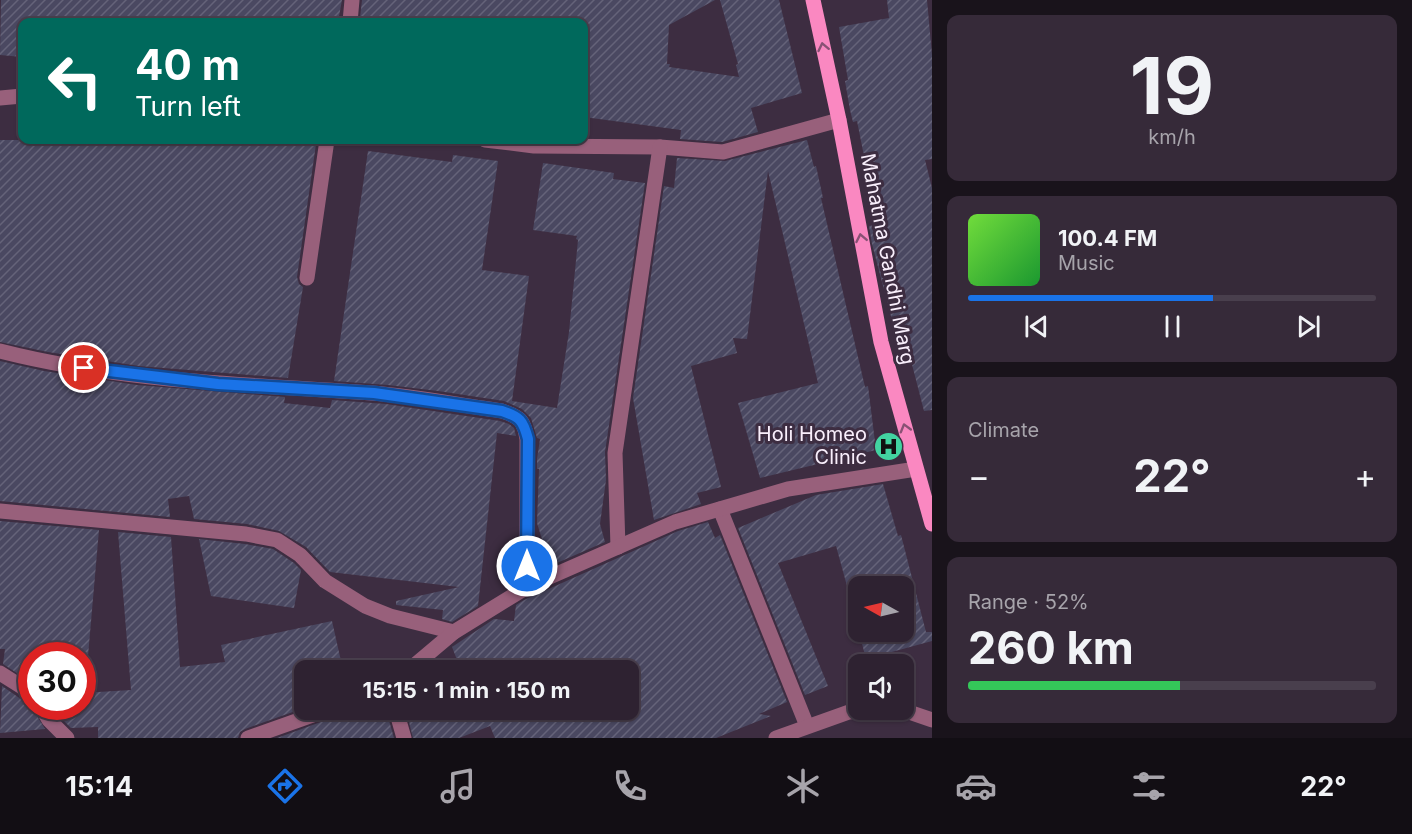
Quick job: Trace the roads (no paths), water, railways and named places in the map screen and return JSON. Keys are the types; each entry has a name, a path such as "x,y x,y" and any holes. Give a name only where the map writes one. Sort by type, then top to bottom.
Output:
{"main road":[{"name":"Mahatma Gandhi Marg","path":"813,0 839,120 880,342 932,524"}],"street":[{"path":"350,18 352,0"},
{"path":"0,98 18,96"},
{"path":"518,144 660,147 723,152 839,120"},
{"path":"307,278 326,144"},
{"path":"618,547 615,453 660,147"},
{"path":"0,351 103,371 218,384 374,393 502,411 517,416 525,426 528,439 527,587"},
{"path":"421,660 454,632 527,587 675,522 788,489 916,469"},
{"path":"720,509 807,726"},
{"path":"0,512 246,534 277,540 300,555 325,581 365,606 390,616 454,632"},
{"path":"0,673 18,684"},
{"path":"776,738 848,712"},
{"path":"914,714 932,720"},
{"path":"49,720 67,738"},
{"path":"248,738 299,720"},
{"path":"399,720 404,738"}],"place":[{"name":"Holi Homeo Clinic","path":"888,446"}]}
